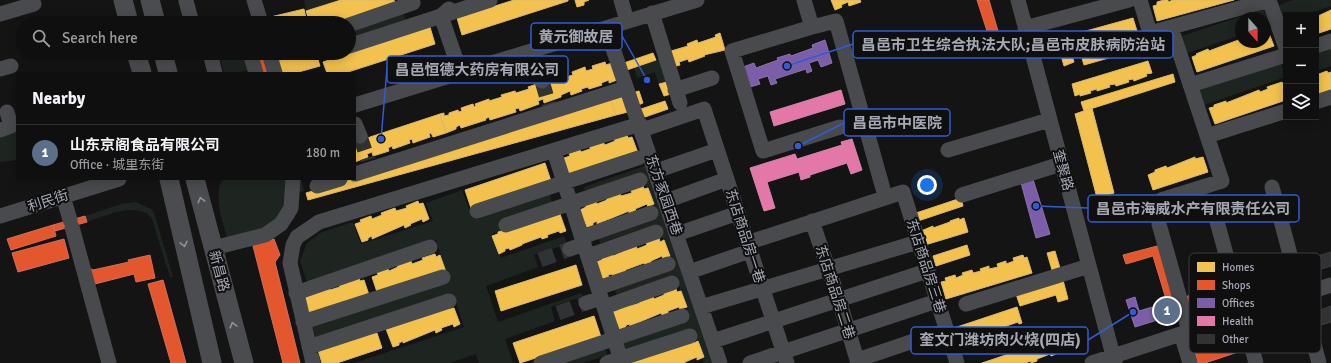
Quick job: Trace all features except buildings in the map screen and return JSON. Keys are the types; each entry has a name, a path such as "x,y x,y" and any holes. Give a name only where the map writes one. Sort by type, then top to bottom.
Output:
{"main road":[{"path":"123,0 127,16"},
{"path":"150,0 154,16"},
{"path":"138,60 142,72"},
{"path":"165,60 168,72"},
{"name":"新昌路","path":"169,180 212,363"},
{"name":"新昌路","path":"195,180 244,363"}],"street":[{"path":"254,0 259,16"},
{"path":"442,16 457,0"},
{"path":"356,44 490,0"},
{"path":"621,0 628,21"},
{"path":"356,105 461,74 697,0"},
{"path":"804,0 812,27"},
{"name":"奎聚路","path":"1018,0 1114,360"},
{"path":"1025,28 1129,0"},
{"path":"1140,0 1150,33 1269,0 1283,40"},
{"path":"186,2 190,16"},
{"path":"356,22 411,2 428,12 442,16"},
{"path":"0,14 34,4"},
{"path":"652,13 677,97 712,78"},
{"path":"442,16 461,74"},
{"path":"840,127 763,151 732,51 836,21 883,189"},
{"path":"1161,200 1222,181 1171,27"},
{"name":"东方家园西巷","path":"606,28 656,171 720,363"},
{"path":"1319,45 1331,41"},
{"path":"533,51 542,81"},
{"path":"1190,85 1283,56"},
{"path":"212,60 215,72"},
{"path":"252,60 256,72"},
{"path":"271,60 275,72"},
{"path":"356,173 369,165 551,108 626,88"},
{"path":"1319,101 1331,97"},
{"name":"东店商品房一巷","path":"641,127 704,110 785,357"},
{"path":"0,130 10,126 7,112"},
{"path":"1207,136 1283,112"},
{"path":"948,150 1049,120"},
{"path":"313,363 290,263 297,238 318,222 554,151 641,127"},
{"path":"656,171 717,150"},
{"path":"554,151 614,338 617,362 690,336"},
{"path":"477,211 638,158"},
{"path":"962,195 1061,164"},
{"name":"利民街","path":"0,216 115,180"},
{"path":"213,248 265,235 281,224 291,208 293,180"},
{"path":"317,186 337,180"},
{"path":"506,225 640,180"},
{"path":"666,201 727,180"},
{"path":"1272,187 1290,253"},
{"name":"东店商品房三巷","path":"812,222 903,192 957,363"},
{"path":"63,196 109,363"},
{"path":"1213,207 1226,253"},
{"path":"584,246 651,213"},
{"path":"677,234 738,214"},
{"path":"690,272 812,222"},
{"name":"东店商品房二巷","path":"812,222 858,361"},
{"path":"281,224 297,238"},
{"path":"1158,224 1185,332 1190,363"},
{"path":"570,249 656,232"},
{"path":"701,307 918,242"},
{"path":"296,293 430,247"},
{"path":"586,303 668,264"},
{"path":"966,304 1088,266"},
{"path":"713,341 927,271"},
{"path":"303,322 443,277"},
{"path":"601,297 672,283"},
{"path":"1321,288 1331,285"},
{"path":"750,363 785,357 848,330 937,300"},
{"path":"309,346 448,301"},
{"path":"541,363 682,316"},
{"path":"858,361 946,330"},
{"path":"1092,363 1114,360 1189,331"},
{"path":"1253,353 1256,363"},
{"path":"1316,353 1319,363"}],"shaded area":[{"path":"304,0 340,0 306,11"},
{"path":"1293,0 1331,0 1331,6 1313,12 1283,12 1283,22 1279,6"},
{"path":"1263,9 1264,12 1254,12"},
{"path":"403,13 407,22 356,39 356,29"},
{"path":"1235,18 1235,37 1187,53 1182,36"},
{"path":"1331,48 1331,66 1319,70 1319,52"},
{"path":"659,59 667,82 659,84 655,72 637,78 634,68"},
{"path":"221,60 245,60 248,70 240,72 224,72"},
{"path":"1281,63 1283,69 1283,78 1204,105 1198,88"},
{"path":"16,129 16,160 0,162 0,134"},
{"path":"645,166 712,363 704,363 693,331 622,355 618,342 690,317 676,278 618,298 615,290 673,270 658,224 600,243 598,238 657,217 643,175 586,194 584,187"},
{"path":"223,180 301,180 304,191 297,193 295,218 274,239 253,246 231,250 219,204 218,195"},
{"path":"462,190 472,217 548,190 553,205 492,234 501,258 564,236 567,244 534,255 538,267 486,286 498,322 581,293 583,296 551,307 555,321 505,339 513,363 479,363 476,354 449,363 354,363 464,327 454,296 317,341 312,326 449,280 436,240 307,282 300,261 307,243 322,232 353,222 361,244 433,221 426,203"},
{"path":"136,202 151,209 154,213 173,277 170,277 152,219 147,213 132,210 116,212 87,222 85,216 121,204"},
{"path":"605,349 607,355 584,363 563,363"}],"tunnel":[{"path":"542,81 549,105"},
{"path":"360,136 368,160"},
{"path":"540,260 570,249"},
{"path":"558,313 586,303"}],"place":[{"name":"昌邑市卫生综合执法大队;昌邑市皮肤病防治站","path":"787,66"},
{"name":"黄元御故居","path":"647,80"},
{"name":"昌邑恒德大药房有限公司","path":"381,139"},
{"name":"昌邑市中医院","path":"798,146"},
{"name":"昌邑市海威水产有限责任公司","path":"1036,206"},
{"name":"山东京阁食品有限公司","path":"1167,311"},
{"name":"奎文门潍坊肉火烧(四店)","path":"1133,312"}]}
